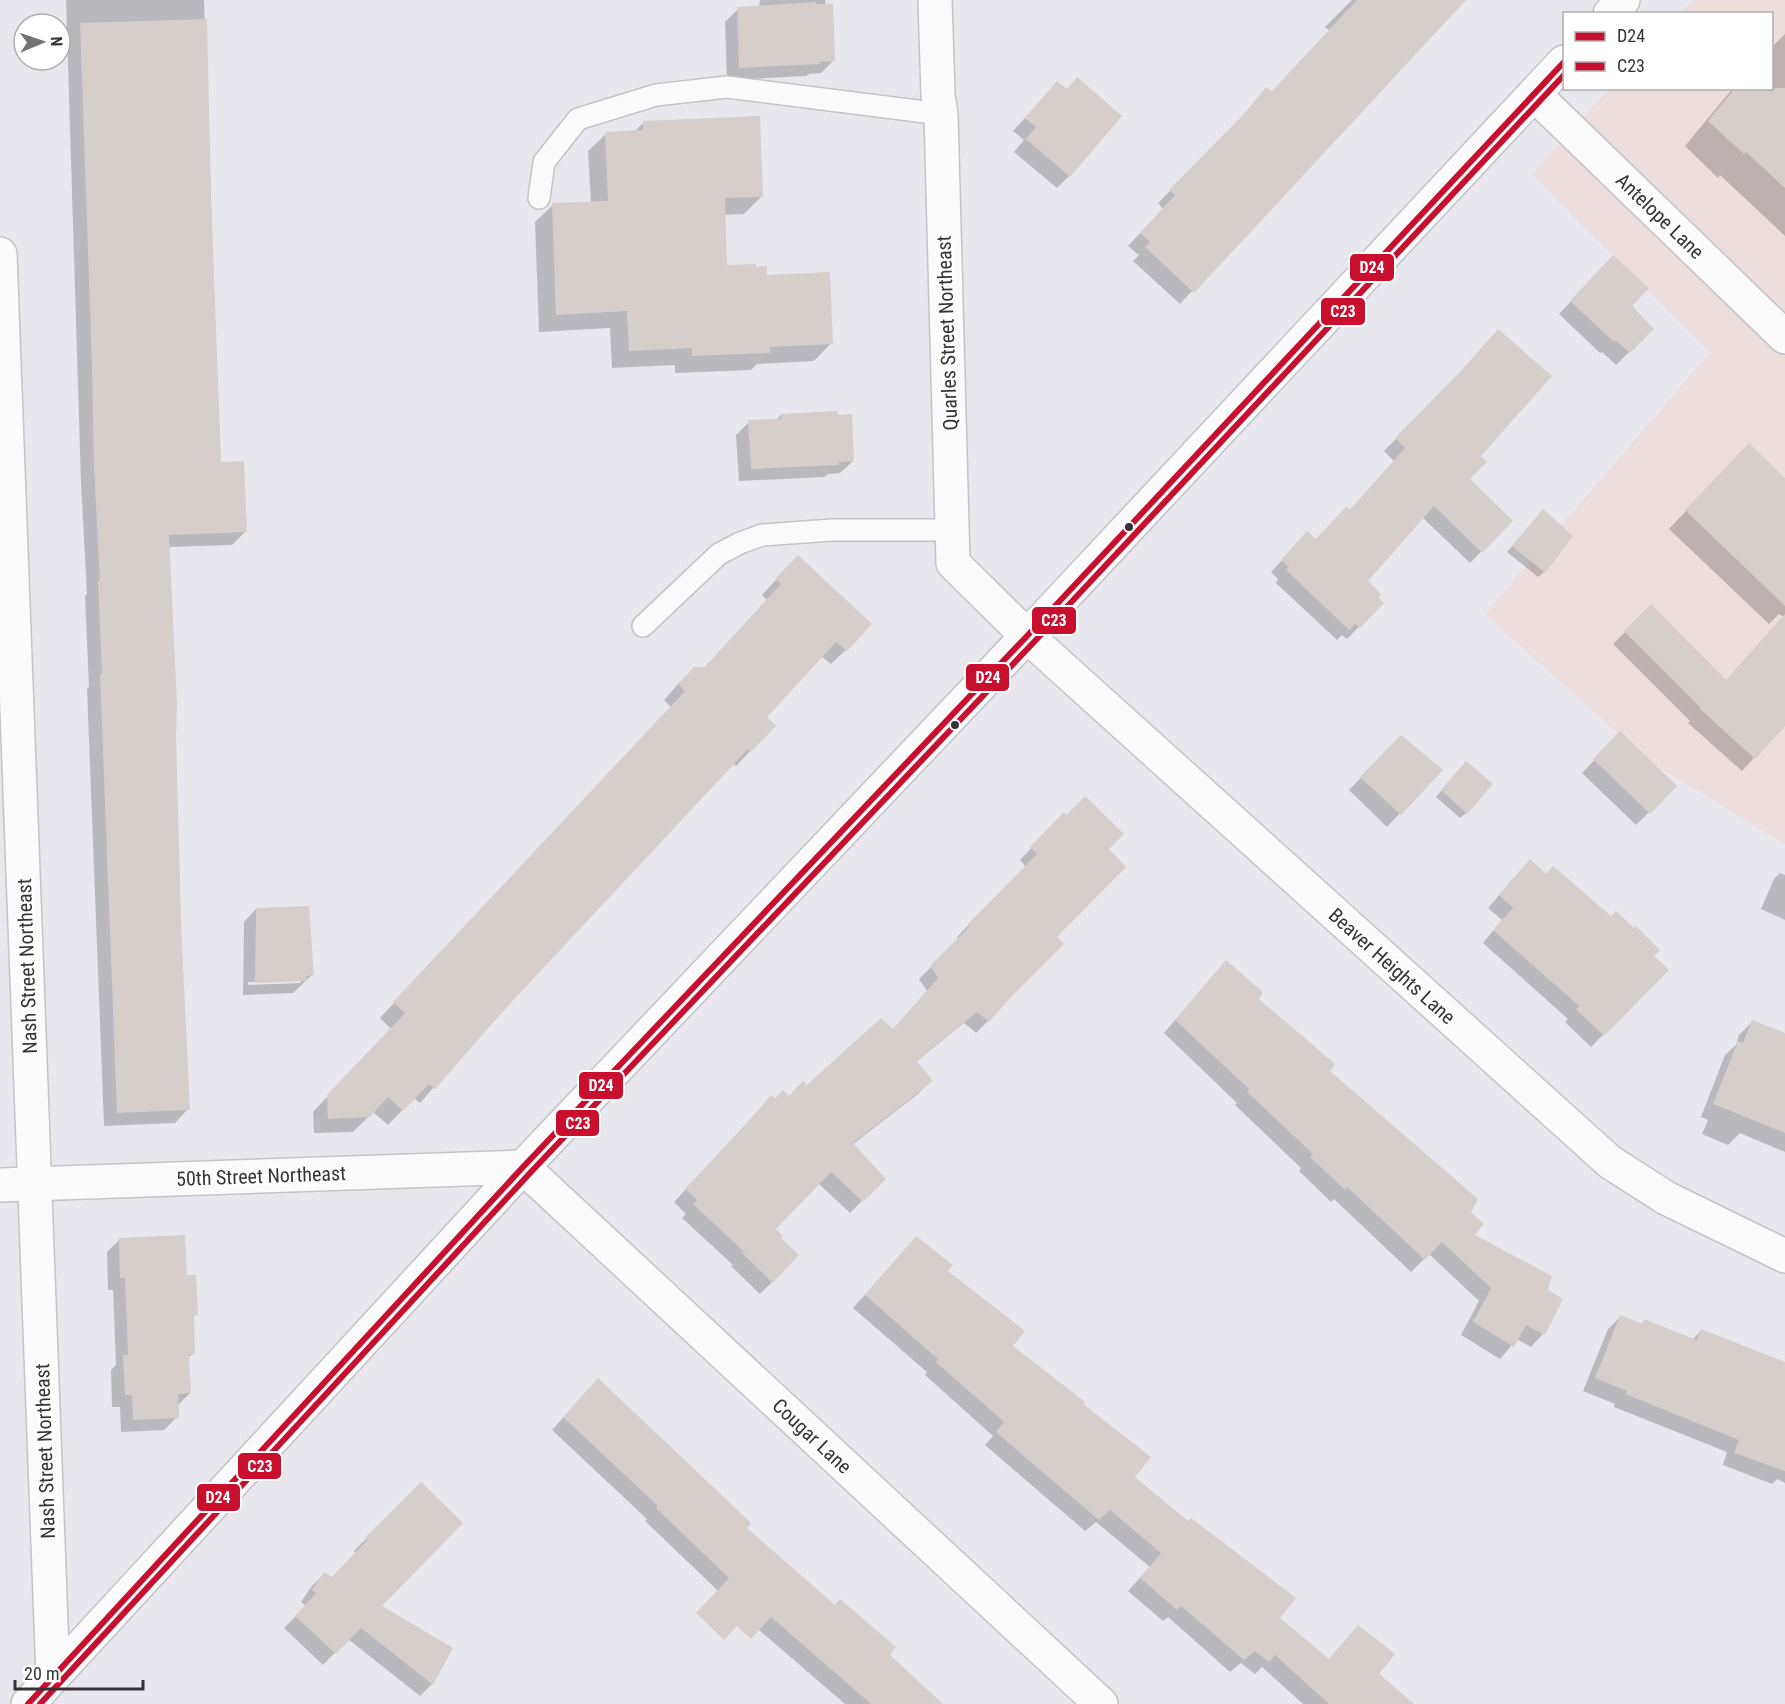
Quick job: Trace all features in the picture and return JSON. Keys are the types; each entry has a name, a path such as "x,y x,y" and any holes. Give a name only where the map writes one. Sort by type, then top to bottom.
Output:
{"street":[{"name":"Quarles Street Northeast","path":"935,0 938,95 941,114 953,563 1027,636"},
{"path":"1612,12 1623,0"},
{"path":"28,1704 523,1167 1027,636 1563,63"},
{"name":"Antelope Lane","path":"1535,95 1785,337"},
{"name":"Nash Street Northeast","path":"0,254 7,602 35,1184 53,1677"},
{"name":"Beaver Heights Lane","path":"1027,636 1610,1162 1666,1198 1785,1256"},
{"name":"50th Street Northeast","path":"0,1185 523,1167"},
{"name":"Cougar Lane","path":"523,1167 1101,1704"}],"lane":[{"path":"538,198 544,162 578,118 656,95 727,87 941,114"},
{"path":"643,626 719,554 740,543 762,536 832,530 952,530"}],"shaded area":[{"path":"1693,0 1785,0 1785,844 1647,760 1485,614 1710,353 1532,174 1608,90 1773,90 1773,12 1681,12"}],"building":[{"path":"1357,0 1466,0 1194,293 1145,247 1150,242 1140,233 1175,195 1169,190 1244,114 1266,87 1272,91"},
{"path":"816,2 816,4 833,4 835,61 820,62 820,64 739,68 737,7"},
{"path":"207,19 221,462 244,461 247,532 169,535 177,705 181,923 190,1110 117,1113 100,674 102,674 98,581 100,581 94,468 80,23"},
{"path":"1077,77 1122,116 1070,177 1026,139 1036,127 1025,118 1057,81 1067,89"},
{"path":"1785,88 1785,188 1746,152 1744,154 1708,121 1733,90"},
{"path":"760,116 763,197 725,198 727,265 767,266 767,275 830,272 833,344 770,347 770,353 692,356 692,348 629,351 627,311 556,315 552,203 608,201 605,132 643,130 643,121"},
{"path":"1613,255 1649,288 1632,306 1654,329 1630,353 1615,340 1614,342 1570,301"},
{"path":"1498,329 1552,376 1481,456 1487,462 1470,479 1513,521 1482,553 1434,506 1368,581 1381,594 1378,597 1384,603 1360,628 1355,624 1349,630 1286,570 1289,567 1281,560 1307,531 1316,539 1346,507 1350,510 1405,448 1395,438 1461,371"},
{"path":"837,411 838,415 852,414 854,461 839,462 839,465 751,469 748,420 781,419 781,414"},
{"path":"1749,443 1785,478 1785,606 1685,510"},
{"path":"1543,509 1573,536 1545,573 1512,546"},
{"path":"798,555 872,624 847,651 836,642 767,717 776,726 751,752 748,749 505,1009 435,1089 429,1084 403,1111 388,1097 370,1117 328,1119 327,1095 405,1013 393,1002 685,691 678,684 694,667 705,667 781,584 775,579"},
{"path":"1651,604 1726,680 1785,614 1785,726 1755,759 1700,709 1624,631"},
{"path":"1620,731 1677,786 1650,814 1593,759"},
{"path":"1401,735 1443,770 1401,815 1360,777"},
{"path":"1466,761 1493,784 1467,814 1441,790"},
{"path":"1085,796 1124,834 1109,849 1126,867 1057,937 1064,944 989,1022 977,1012 917,1061 933,1081 853,1143 886,1179 863,1202 831,1172 776,1229 783,1236 781,1238 799,1255 773,1283 693,1204 697,1200 685,1189 771,1095 775,1098 783,1090 789,1096 803,1081 807,1085 881,1018 893,1029 938,978 930,966 1037,854 1030,847 1064,812 1067,815"},
{"path":"1530,859 1546,874 1553,866 1611,916 1616,911 1634,928 1636,926 1660,950 1654,956 1669,970 1604,1036 1576,1009 1579,1006 1493,930 1513,908 1499,895"},
{"path":"309,906 314,975 306,976 307,981 255,983 256,908"},
{"path":"1226,960 1263,992 1259,999 1335,1064 1330,1071 1478,1199 1471,1212 1484,1224 1475,1235 1552,1276 1548,1290 1563,1299 1545,1335 1526,1325 1514,1347 1473,1322 1491,1288 1442,1242 1425,1260 1347,1187 1345,1190 1310,1157 1313,1154 1247,1092 1249,1089 1175,1020"},
{"path":"1752,1020 1785,1033 1785,1133 1713,1104 1738,1041 1743,1043"},
{"path":"185,1235 187,1275 196,1275 198,1315 194,1315 195,1354 189,1354 191,1393 178,1394 179,1418 133,1420 132,1395 125,1395 123,1355 128,1355 125,1278 120,1278 119,1238"},
{"path":"916,1236 953,1265 948,1271 1025,1331 1013,1346 1151,1457 1135,1477 1188,1521 1191,1518 1296,1598 1280,1618 1329,1659 1358,1625 1395,1654 1379,1674 1414,1704 1329,1704 1275,1655 1269,1662 1255,1651 1244,1660 1181,1606 1177,1610 1140,1578 1161,1553 1110,1510 1099,1520 996,1432 1004,1422 936,1362 938,1359 865,1295"},
{"path":"1620,1315 1643,1324 1644,1319 1697,1340 1701,1329 1785,1362 1785,1471 1734,1453 1739,1440 1625,1394 1627,1391 1595,1378"},
{"path":"598,1378 751,1523 747,1528 835,1605 840,1599 896,1647 890,1655 943,1704 871,1704 771,1617 751,1639 737,1626 724,1640 696,1613 729,1578 656,1508 658,1506 563,1417"},
{"path":"421,1482 463,1523 382,1606 453,1648 433,1685 361,1628 336,1654 295,1616 316,1593 312,1590 324,1572 332,1577 367,1540 365,1538"}],"transit line":[{"name":"D24","path":"28,1704 523,1167 1027,636 1563,63"},
{"name":"C23","path":"40,1704 530,1173 1034,642 1563,76"}]}
